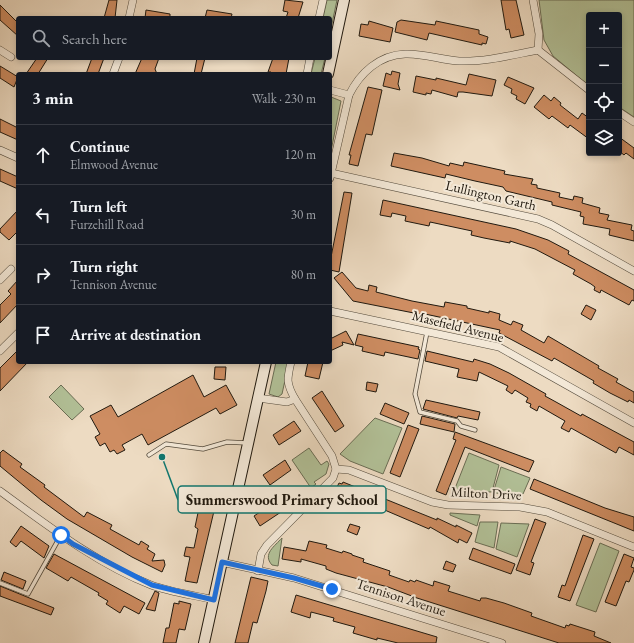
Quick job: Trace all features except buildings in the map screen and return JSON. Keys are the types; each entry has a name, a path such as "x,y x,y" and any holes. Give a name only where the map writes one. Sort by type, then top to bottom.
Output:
{"street":[{"path":"129,16 133,0"},
{"path":"319,16 323,0"},
{"path":"332,56 344,0"},
{"path":"533,0 539,34 538,50"},
{"path":"0,50 11,57"},
{"path":"332,171 349,95 354,85 368,68 388,57 405,54 460,61 495,58 538,50 586,88"},
{"path":"114,72 118,60"},
{"path":"307,72 310,60"},
{"path":"328,72 331,60"},
{"path":"332,91 349,95"},
{"path":"622,114 634,122"},
{"path":"0,150 16,157"},
{"name":"Lullington Garth","path":"332,175 538,219 552,225 634,271"},
{"path":"0,280 11,269"},
{"name":"Masefield Avenue","path":"332,311 499,347 634,423"},
{"path":"0,351 16,335"},
{"path":"204,643 266,364"},
{"path":"258,571 261,554 267,545 332,478 336,469 332,456 288,386 287,379 291,364"},
{"path":"258,398 287,402 295,398"},
{"name":"Milton Drive","path":"336,469 349,470 432,502 448,505 520,507 547,512 634,546"},
{"path":"0,491 73,544 152,585 214,600"},
{"name":"Tennison Avenue","path":"222,562 302,580 502,643"}],"lane":[{"path":"427,332 415,394 420,412 457,421 461,426 475,430"},
{"path":"149,454 166,444 203,449 227,442 248,444"},
{"path":"0,583 28,594 61,535"}],"green space":[{"path":"327,0 337,0 332,24 332,16 323,16"},
{"path":"539,0 634,0 634,117 622,109 622,12 586,12 586,84 553,56 544,40"},
{"path":"314,60 324,60 322,72 312,72"},
{"path":"332,97 341,101 332,146"},
{"path":"276,364 289,364 282,394 278,397 269,394"},
{"path":"61,385 84,409 72,420 49,397"},
{"path":"375,418 402,428 383,474 350,461 340,454"},
{"path":"309,448 321,465 327,461 329,464 326,474 314,482 316,484 311,488 292,460"},
{"path":"469,453 499,465 492,492 454,491"},
{"path":"501,467 530,478 523,494 493,493"},
{"path":"450,513 480,515 477,526 450,515"},
{"path":"480,522 498,522 494,548 475,542"},
{"path":"501,523 529,524 517,557 496,549"},
{"path":"282,538 278,566 272,565 269,561 269,554 273,547"},
{"path":"600,543 619,551 596,612 576,605"}],"place":[{"name":"Summerswood Primary School","path":"162,457"}],"route":[{"path":"61,535 73,544 152,585 214,600 222,562 294,578 332,589"}]}
